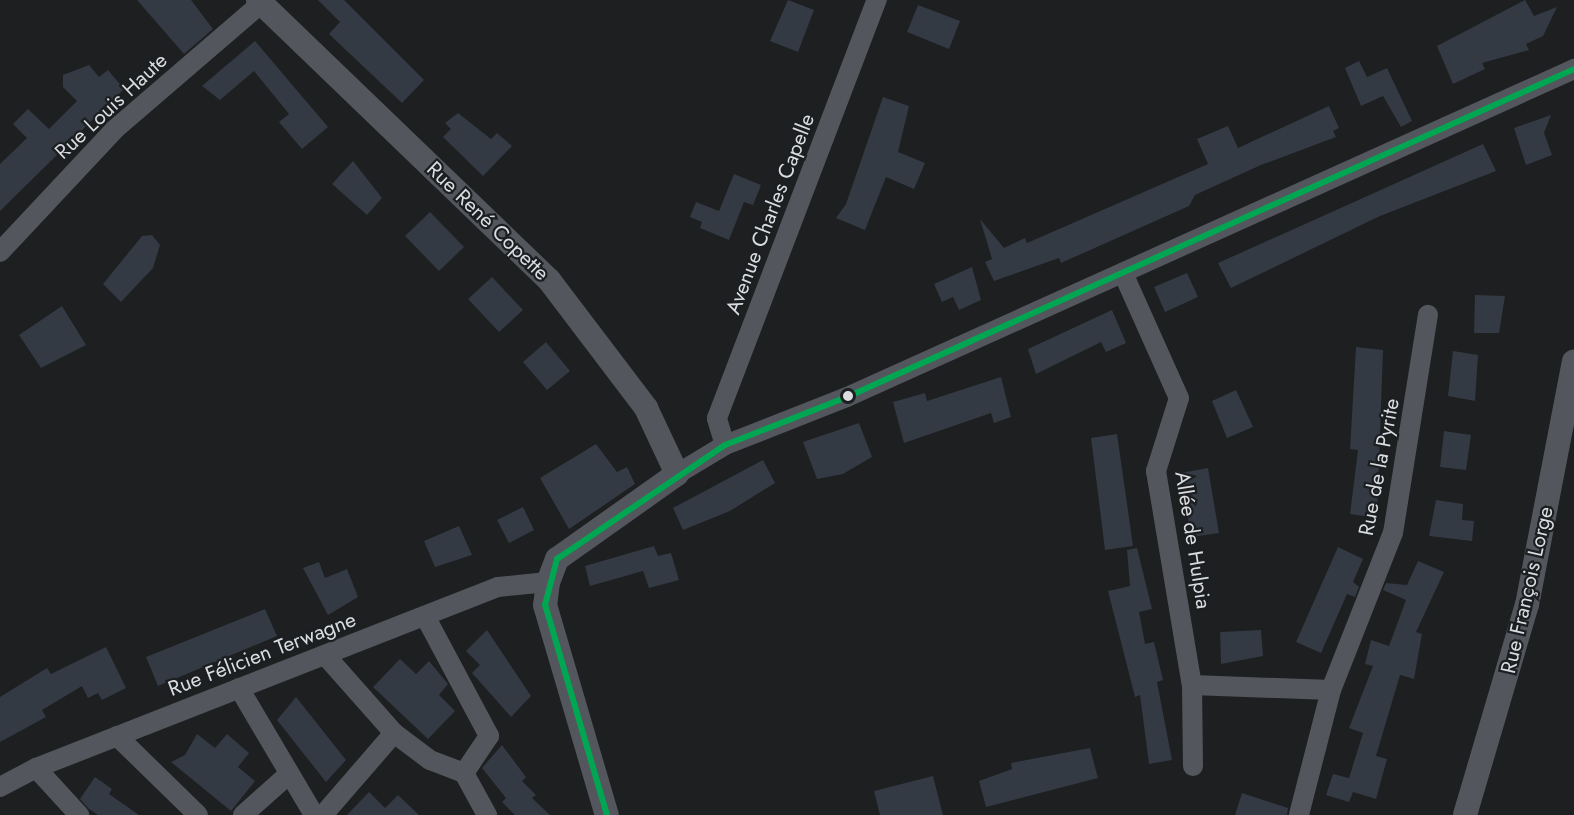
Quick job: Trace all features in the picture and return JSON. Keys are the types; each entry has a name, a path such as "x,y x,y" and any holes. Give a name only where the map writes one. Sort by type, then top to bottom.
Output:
{"street":[{"name":"Avenue Charles Capelle","path":"725,445 717,418 877,0"},
{"name":"Rue Louis Haute","path":"0,252 114,130 262,1"},
{"name":"Rue René Copette","path":"262,1 549,280 645,408 677,474"},
{"path":"607,815 545,605 548,582 557,559 677,474 725,445 1124,273 1574,69"},
{"name":"Allée de Hulpia","path":"1124,273 1179,398 1156,471 1192,685 1193,766"},
{"name":"Rue de la Pyrite","path":"1331,690 1394,533 1428,315"},
{"name":"Rue François Lorge","path":"1465,815 1527,605 1574,362"},
{"name":"Rue Félicien Terwagne","path":"0,787 36,768 498,587 548,582"},
{"path":"425,616 489,735 464,773"},
{"path":"325,655 394,733 430,760 464,773 487,815"},
{"path":"1192,685 1331,690 1299,815"},
{"path":"238,688 314,815"},
{"path":"323,815 394,733"},
{"path":"117,736 198,815"},
{"path":"36,768 79,815"},
{"path":"243,815 290,774"}],"building":[{"path":"137,0 191,0 213,29 184,54"},
{"path":"318,0 344,0 424,80 402,103 329,34 340,22"},
{"path":"788,0 814,10 798,52 770,41"},
{"path":"1525,0 1534,16 1557,7 1543,36 1526,44 1529,50 1482,63 1485,69 1453,84 1437,46"},
{"path":"918,5 960,21 949,49 907,32"},
{"path":"255,41 328,127 302,149 279,122 289,114 254,71 220,100 202,86"},
{"path":"1359,61 1367,77 1387,68 1412,121 1401,127 1383,96 1361,106 1345,68"},
{"path":"89,65 99,77 108,70 124,89 0,211 0,164 27,138 13,124 28,109 49,129 77,101 63,87 63,75"},
{"path":"883,97 909,106 898,152 925,163 914,189 886,177 865,230 836,218 846,204"},
{"path":"1329,106 1339,128 1333,131 1336,137 1261,165 1195,195 1189,206 1061,263 1059,258 994,281 985,262 992,259 980,219 1004,248 1025,238 1027,243 1208,164 1197,139 1228,126 1238,148"},
{"path":"458,113 491,139 497,133 512,146 483,176 443,137 451,129 445,123"},
{"path":"1551,115 1544,133 1552,155 1526,165 1514,128"},
{"path":"1483,144 1496,171 1380,216 1231,288 1218,263"},
{"path":"353,161 382,198 367,215 332,184"},
{"path":"734,174 761,185 753,205 744,202 729,240 700,228 702,222 690,217 696,202 719,211"},
{"path":"430,212 464,247 439,271 405,236"},
{"path":"152,235 160,245 153,268 121,302 103,284 142,236"},
{"path":"972,267 981,300 959,310 953,297 942,302 934,284"},
{"path":"1187,273 1198,297 1165,312 1154,287"},
{"path":"492,277 523,310 499,332 468,299"},
{"path":"1475,295 1505,296 1499,333 1474,333"},
{"path":"62,306 86,345 41,368 19,335"},
{"path":"1112,310 1126,343 1106,352 1101,342 1036,374 1028,349"},
{"path":"546,342 570,371 547,390 523,362"},
{"path":"1356,347 1383,350 1377,518 1350,514 1358,450 1350,449"},
{"path":"1453,351 1478,355 1475,401 1448,396"},
{"path":"1001,377 1011,417 994,423 991,413 904,443 893,402 925,393 927,401"},
{"path":"1236,390 1253,427 1227,438 1212,401"},
{"path":"859,423 872,457 843,474 817,479 803,442"},
{"path":"1444,431 1471,435 1466,470 1440,467"},
{"path":"1117,434 1133,546 1105,550 1091,438"},
{"path":"596,444 617,472 627,467 635,484 569,529 540,478"},
{"path":"763,460 775,483 730,511 683,530 673,508"},
{"path":"1208,468 1219,533 1191,537 1181,473"},
{"path":"1436,500 1463,504 1462,520 1474,521 1472,541 1429,536"},
{"path":"523,507 534,530 509,543 497,520"},
{"path":"459,526 472,555 435,567 424,541"},
{"path":"654,546 658,556 671,553 679,580 649,588 643,571 590,586 585,566"},
{"path":"1338,547 1363,559 1353,582 1359,587 1355,597 1347,594 1321,653 1296,642"},
{"path":"1137,548 1152,609 1139,612 1145,644 1154,642 1163,680 1157,682 1172,760 1149,764 1140,695 1135,697 1108,591 1130,586 1127,550"},
{"path":"1418,561 1444,572 1416,632 1422,634 1414,679 1400,675 1376,756 1387,759 1376,799 1353,792 1349,802 1326,795 1333,774 1349,778 1363,733 1349,728 1373,666 1365,664 1371,640 1389,646 1406,600 1383,590 1386,583 1407,585"},
{"path":"319,562 325,578 347,569 358,597 328,615 303,568"},
{"path":"265,609 277,636 158,686 146,657"},
{"path":"487,630 531,696 511,717 472,673 480,665 466,651"},
{"path":"1261,630 1263,656 1221,664 1220,632"},
{"path":"106,647 126,688 102,700 98,693 88,698 82,686 42,710 46,717 0,742 0,697 47,668 51,674"},
{"path":"400,659 416,674 429,661 448,684 439,695 455,711 428,739 373,687"},
{"path":"296,697 346,760 326,782 277,720"},
{"path":"197,734 215,748 227,734 249,753 238,767 255,781 231,811 171,762 185,755"},
{"path":"502,745 526,777 522,781 536,795 532,798 550,815 515,815 502,802 506,798 482,768"},
{"path":"1090,748 1098,778 986,807 979,781 1012,769 1011,763"},
{"path":"933,776 943,815 880,815 874,791"},
{"path":"95,777 112,789 109,794 139,815 98,815 89,809 80,799"},
{"path":"369,792 385,808 398,795 419,815 347,815"},
{"path":"1242,793 1288,808 1287,815 1235,815"}],"transit line":[{"path":"607,815 545,605 557,559 725,445 847,397 1574,69"}]}
